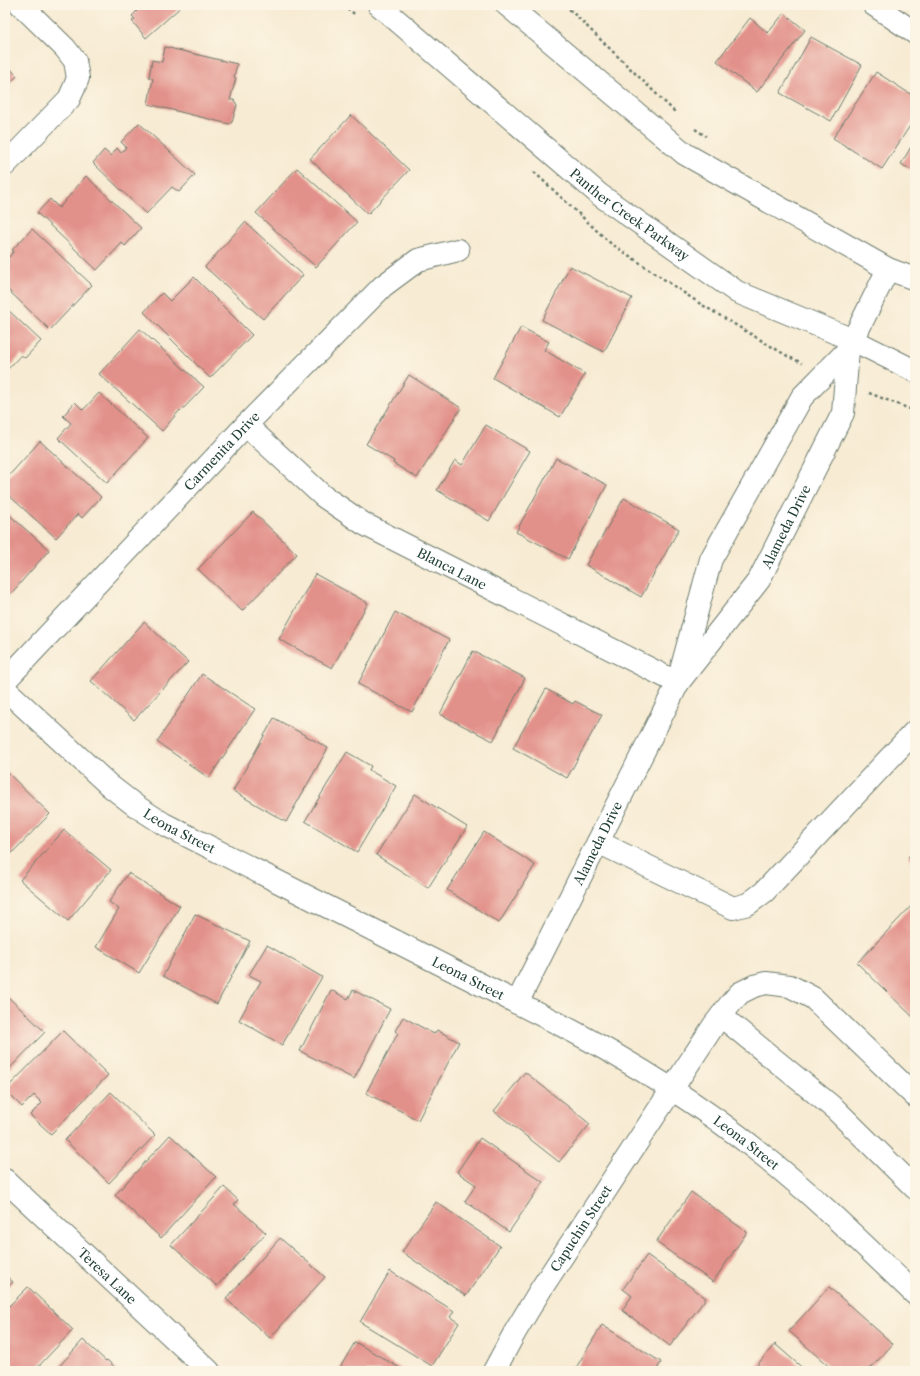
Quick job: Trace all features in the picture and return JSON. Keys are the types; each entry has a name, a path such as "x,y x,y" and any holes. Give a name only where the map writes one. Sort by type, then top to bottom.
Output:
{"street":[{"path":"5,165 69,99 78,78 75,60 66,48 21,5"},
{"path":"507,5 685,154 888,269 915,279"},
{"path":"874,5 915,32"},
{"name":"Panther Creek Parkway","path":"380,6 606,199 737,292 851,345 915,371"},
{"name":"Carmenita Drive","path":"5,681 246,425 383,286 418,260 458,250"},
{"name":"Alameda Drive","path":"678,683 711,559 802,397 851,345 888,269"},
{"name":"Alameda Drive","path":"517,1003 678,683 759,580 843,413 851,345"},
{"name":"Blanca Lane","path":"246,425 323,496 364,524 678,683"},
{"name":"Leona Street","path":"5,689 110,786 136,806 164,824 598,1045 672,1089 759,1151 794,1180 915,1294"},
{"path":"598,842 734,908 748,904 764,892 915,731"},
{"name":"Capuchin Street","path":"494,1371 515,1332 672,1089 721,1016 740,993 754,986 766,983 790,986 813,998 915,1096"},
{"path":"721,1016 835,1109 915,1188"},
{"name":"Teresa Lane","path":"5,1180 209,1371"}],"path":[{"path":"565,5 681,117"},
{"path":"692,126 711,139"}],"building":[{"path":"126,5 183,5 146,38 132,21 135,19 132,16 137,11 132,6 129,8"},
{"path":"784,13 805,30 757,92 717,61 750,18 768,33"},
{"path":"811,37 862,65 831,121 780,93"},
{"path":"165,47 237,64 234,77 236,78 230,100 234,100 237,105 232,122 229,124 148,104 153,79 149,77 152,60 162,62"},
{"path":"6,64 17,76 5,88 5,65"},
{"path":"876,72 915,97 915,118 882,169 833,138"},
{"path":"351,115 409,170 368,214 310,159"},
{"path":"139,123 195,175 179,192 172,187 146,214 93,163 104,150 111,156 117,148 121,153 126,147 121,142"},
{"path":"915,140 915,172 901,164"},
{"path":"297,168 357,222 316,267 256,213"},
{"path":"86,176 141,228 125,246 122,243 97,270 37,213 50,199 59,208"},
{"path":"245,222 303,275 263,319 205,267"},
{"path":"32,229 92,285 50,330 5,287 5,253 9,257 14,251 12,250"},
{"path":"570,266 632,298 604,352 542,320"},
{"path":"194,277 252,335 210,378 144,312 162,293 170,301"},
{"path":"5,307 41,341 25,358 21,355 7,370 5,369"},
{"path":"521,327 549,342 544,350 585,374 560,417 493,378"},
{"path":"140,329 204,387 181,411 180,410 162,431 99,374"},
{"path":"409,375 461,408 417,478 393,463 394,461 366,444"},
{"path":"99,393 148,438 107,483 58,438 71,423 63,416 75,402 83,410"},
{"path":"486,425 530,451 489,521 437,490 455,460 462,465"},
{"path":"40,441 101,497 82,518 78,514 56,538 5,492 5,480"},
{"path":"556,458 607,485 568,559 516,532"},
{"path":"624,498 679,529 641,597 586,565"},
{"path":"5,511 49,550 9,596 5,592"},
{"path":"253,512 297,554 242,611 198,569"},
{"path":"315,574 368,603 332,668 279,639"},
{"path":"395,612 449,640 412,712 358,684"},
{"path":"144,622 188,662 134,720 91,681"},
{"path":"473,651 525,678 493,741 440,714"},
{"path":"202,674 255,709 209,778 157,742"},
{"path":"546,689 573,704 575,701 602,715 567,778 513,748"},
{"path":"274,718 328,748 286,822 233,791"},
{"path":"347,752 371,766 369,770 396,786 357,852 305,821"},
{"path":"7,772 50,814 5,860 5,774"},
{"path":"415,794 467,827 428,888 376,855"},
{"path":"64,830 111,870 68,921 20,880"},
{"path":"484,832 535,865 499,923 447,890"},
{"path":"915,850 915,864 908,857"},
{"path":"128,873 180,906 139,973 96,947 119,909 109,902"},
{"path":"915,902 915,1019 857,963"},
{"path":"195,914 250,941 217,1004 163,976"},
{"path":"267,945 322,977 282,1045 239,1020 261,981 249,975"},
{"path":"331,990 348,999 353,990 390,1009 354,1079 300,1051"},
{"path":"5,994 45,1032 5,1073"},
{"path":"403,1017 434,1034 437,1030 459,1042 418,1120 366,1093 398,1033 395,1031"},
{"path":"63,1031 108,1075 51,1134 30,1115 42,1103 34,1095 22,1107 5,1090"},
{"path":"525,1072 590,1124 559,1162 494,1111"},
{"path":"111,1092 155,1135 109,1183 65,1140"},
{"path":"170,1135 216,1177 161,1238 115,1195"},
{"path":"480,1138 543,1182 509,1232 465,1201 476,1185 457,1172"},
{"path":"224,1187 238,1200 234,1204 266,1233 217,1286 171,1245"},
{"path":"691,1192 747,1232 713,1282 656,1242"},
{"path":"436,1202 500,1246 466,1296 402,1252"},
{"path":"280,1238 325,1277 270,1338 226,1299"},
{"path":"647,1255 706,1298 670,1346 622,1310 632,1296 623,1289"},
{"path":"390,1271 454,1311 450,1317 459,1323 432,1366 360,1322"},
{"path":"5,1275 13,1282 5,1290"},
{"path":"28,1287 73,1330 34,1371 5,1371 5,1328 9,1324 5,1320 5,1310"},
{"path":"829,1287 893,1344 868,1371 834,1371 789,1331"},
{"path":"602,1325 661,1362 656,1371 574,1371"},
{"path":"83,1340 106,1361 107,1360 119,1371 55,1371"},
{"path":"355,1342 405,1371 338,1371"},
{"path":"775,1344 806,1371 752,1371"}]}
